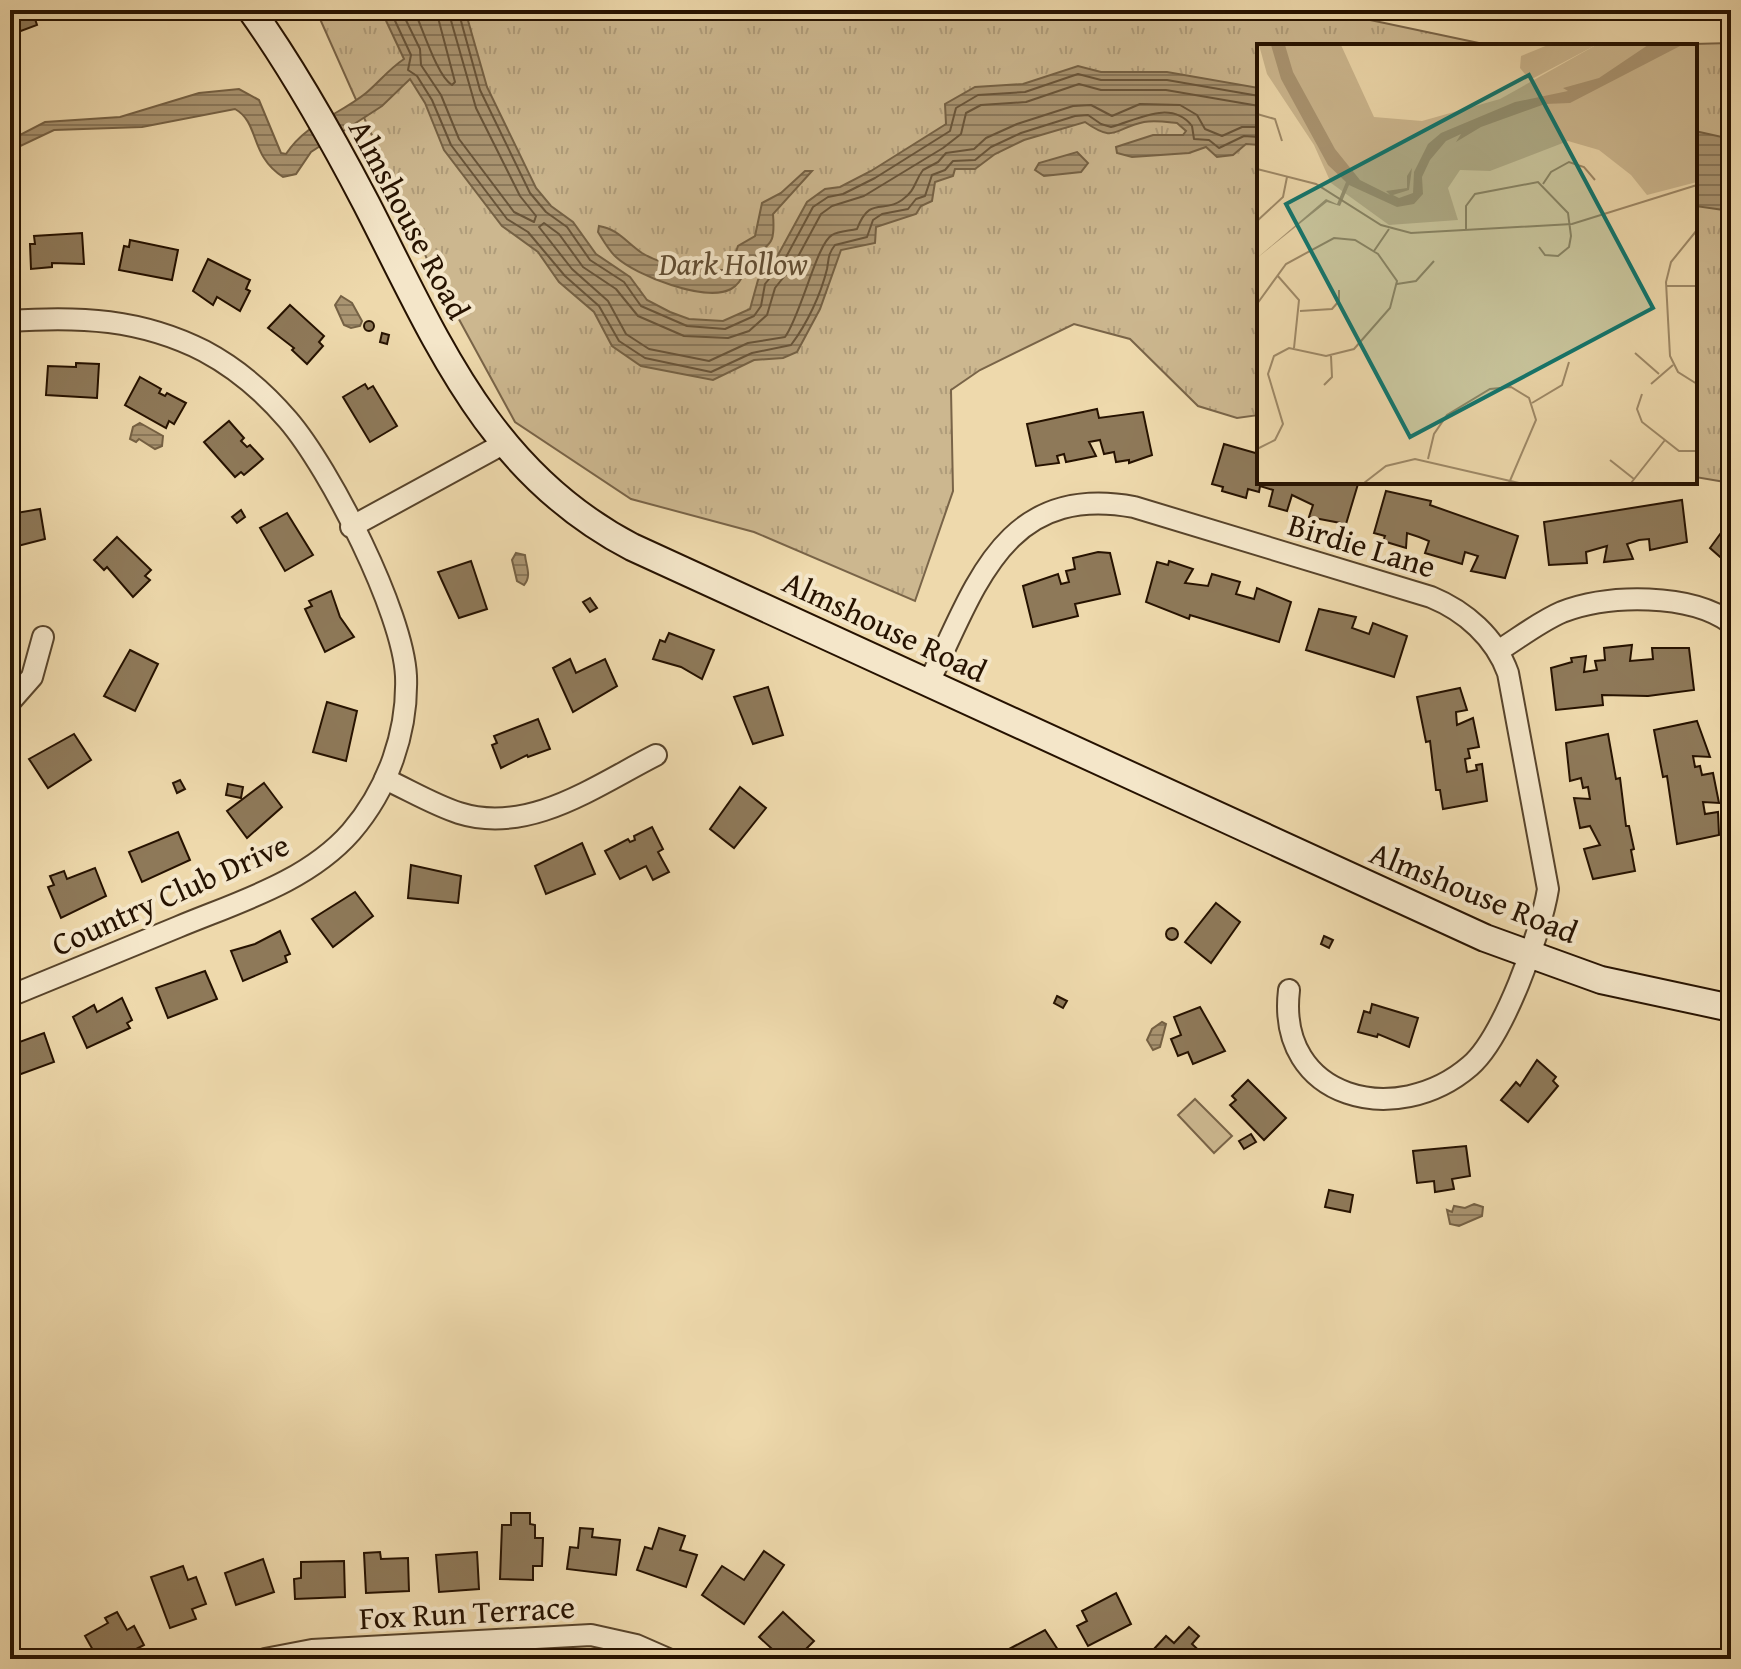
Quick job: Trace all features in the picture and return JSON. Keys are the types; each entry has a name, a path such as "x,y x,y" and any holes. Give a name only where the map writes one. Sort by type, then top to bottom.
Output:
{"main road":[{"name":"Almshouse Road","path":"251,10 350,173 471,403 503,444 561,503 609,535 1370,887 1528,955 1641,990 1731,1008"}],"street":[{"name":"Country Club Drive","path":"10,321 59,317 126,323 168,335 222,362 245,379 291,423 315,458 394,616 406,674 401,733 385,779 350,833 308,869 275,887 10,996"},
{"path":"351,527 503,444"},
{"name":"Birdie Lane","path":"929,682 981,576 1001,545 1023,525 1045,512 1070,504 1098,502 1134,507 1431,597 1463,615 1498,651 1510,681 1547,884 1544,907 1504,1016 1478,1058 1449,1082 1406,1097 1356,1096 1334,1088 1308,1069 1289,1036 1289,990"},
{"path":"1498,651 1550,618 1590,606 1676,601 1706,608 1731,623"},
{"path":"10,702 32,677 43,637"},
{"path":"385,779 457,813 499,820 550,809 656,755"},
{"name":"Fox Run Terrace","path":"265,1659 312,1650 591,1635 636,1645 668,1659"}],"green space":[{"name":"Dark Hollow","path":"316,10 1323,10 1484,44 1257,44 1257,415 1237,418 1198,406 1130,339 1074,324 980,370 951,390 953,491 915,601 754,532 631,499 515,422 431,268"},
{"path":"1731,43 1731,483 1697,477 1697,44 1691,44"},
{"path":"1195,1099 1232,1136 1214,1153 1178,1115"}],"water":[{"path":"381,10 465,10 487,87 536,188 551,206 573,222 596,254 630,277 647,300 689,319 723,321 750,309 758,280 778,255 807,202 825,189 840,187 871,171 946,124 945,104 975,87 1023,84 1078,66 1101,72 1167,72 1257,88 1257,145 1246,144 1233,155 1217,157 1206,147 1189,153 1132,157 1117,153 1116,147 1153,135 1183,135 1186,131 1177,123 1152,121 1109,133 1085,122 1024,140 995,154 975,169 955,169 953,176 935,182 932,201 921,206 916,214 876,227 875,243 841,250 820,309 797,352 783,358 754,360 713,380 641,366 612,346 594,312 559,282 538,252 502,226 444,150 425,103 410,79 382,106 311,152 296,174 283,177 265,159 248,122 235,109 142,127 54,130 10,151 10,140 45,122 120,117 199,93 239,89 259,100 281,153 286,154 303,134 356,101 404,59"},
{"path":"1697,131 1731,139 1731,211 1697,206"},
{"path":"1077,152 1088,163 1081,172 1044,176 1035,170 1039,163"},
{"path":"805,171 812,171 773,214 771,241 754,257 731,289 720,292 689,290 654,279 613,255 598,232 599,226 611,230 642,253 661,262 724,270 731,266 738,246 755,236 762,203 781,193"},
{"path":"341,296 352,303 362,321 360,326 351,328 344,325 335,305"},
{"path":"140,423 163,436 162,446 155,449 139,439 136,442 130,439 133,427"},
{"path":"516,553 525,555 528,574 524,585 517,581 512,560"},
{"path":"1162,1022 1166,1024 1160,1047 1153,1050 1147,1040 1152,1029"},
{"path":"1474,1204 1483,1207 1482,1216 1459,1226 1450,1224 1447,1210 1452,1212 1454,1206 1465,1208"}],"building":[{"path":"10,10 32,10 37,25 10,35"},
{"path":"82,233 84,264 52,263 52,267 31,269 30,244 35,244 34,236"},
{"path":"130,240 178,250 172,280 119,270 124,246 129,247"},
{"path":"208,259 250,280 246,289 250,291 240,311 217,297 213,305 193,291"},
{"path":"290,305 324,336 319,342 323,346 307,364 292,350 294,348 268,328"},
{"path":"369,321 374,326 369,331 364,326"},
{"path":"382,333 389,335 387,344 380,342"},
{"path":"76,363 99,364 97,398 46,395 48,366 76,367"},
{"path":"140,377 161,389 159,393 165,396 167,393 186,403 174,424 169,421 166,428 125,405"},
{"path":"365,384 368,389 373,386 397,426 370,442 343,397"},
{"path":"1097,409 1099,418 1143,412 1152,455 1129,463 1129,460 1116,462 1114,452 1104,454 1100,440 1089,442 1096,456 1066,462 1064,454 1057,456 1059,463 1036,466 1027,424"},
{"path":"229,421 244,438 241,441 247,447 250,445 263,459 244,475 241,472 235,477 204,442"},
{"path":"1224,444 1257,453 1257,484 1358,484 1346,524 1309,517 1313,505 1292,495 1287,511 1269,506 1273,490 1260,486 1259,492 1248,489 1246,498 1222,491 1223,487 1212,484"},
{"path":"1386,491 1431,501 1430,505 1518,536 1505,578 1471,571 1478,556 1465,552 1462,564 1425,553 1429,541 1407,533 1406,548 1383,541 1385,536 1374,533"},
{"path":"1682,500 1687,542 1650,550 1649,539 1639,540 1627,544 1633,559 1604,562 1607,546 1586,552 1587,563 1549,565 1544,522"},
{"path":"40,509 45,539 10,548 10,514"},
{"path":"241,510 245,517 237,523 232,517"},
{"path":"287,513 313,555 285,571 260,528"},
{"path":"1731,519 1731,559 1728,564 1710,548"},
{"path":"117,537 151,570 145,576 150,580 133,597 107,567 104,570 94,560"},
{"path":"1098,552 1110,553 1120,594 1075,604 1078,616 1033,627 1023,586 1058,574 1061,584 1069,582 1066,571 1075,569 1073,558"},
{"path":"471,561 487,609 459,618 438,572"},
{"path":"1169,561 1193,569 1185,583 1208,586 1212,574 1240,582 1236,594 1254,599 1257,588 1291,602 1279,642 1190,615 1189,619 1146,602 1157,562 1168,565"},
{"path":"331,591 340,617 354,637 325,652 305,609 312,606 309,601"},
{"path":"590,598 597,608 590,612 583,602"},
{"path":"1319,609 1356,617 1352,628 1369,634 1373,623 1407,636 1394,677 1306,650"},
{"path":"669,633 714,650 702,679 681,667 653,659 660,640 665,642"},
{"path":"1632,645 1630,661 1653,659 1652,648 1689,648 1694,690 1648,696 1602,695 1603,705 1556,710 1551,668 1572,662 1571,658 1586,656 1584,672 1597,670 1595,661 1605,660 1604,648"},
{"path":"130,650 158,664 135,711 104,696"},
{"path":"570,659 576,673 605,659 617,686 573,712 553,668"},
{"path":"768,687 783,735 753,744 734,697"},
{"path":"1460,688 1467,710 1456,712 1457,725 1473,718 1479,747 1468,749 1470,758 1465,759 1467,772 1477,770 1476,765 1482,764 1487,801 1443,809 1440,790 1436,790 1430,741 1426,742 1417,697"},
{"path":"327,702 357,711 346,761 313,752"},
{"path":"538,719 550,749 527,755 501,768 492,745 497,743 494,736"},
{"path":"1697,721 1710,757 1693,756 1695,767 1700,766 1702,775 1713,773 1719,803 1703,802 1705,814 1718,812 1719,835 1677,844 1667,776 1663,777 1654,730"},
{"path":"74,734 91,760 48,788 29,759"},
{"path":"1608,734 1616,779 1620,778 1626,826 1629,826 1634,849 1631,850 1635,871 1593,879 1584,849 1600,845 1590,826 1580,828 1574,798 1590,799 1588,787 1583,788 1581,778 1570,781 1566,743"},
{"path":"180,780 185,789 177,793 173,783"},
{"path":"264,783 282,807 247,838 227,811"},
{"path":"228,784 243,787 241,798 226,795"},
{"path":"740,787 766,808 734,848 710,829"},
{"path":"652,827 663,849 658,852 669,872 653,880 646,866 620,879 605,851 628,839 630,842 635,840 634,836"},
{"path":"178,832 190,860 142,882 129,852"},
{"path":"582,843 595,874 546,894 535,866"},
{"path":"411,865 461,876 458,903 408,898"},
{"path":"1731,867 1731,896 1725,894"},
{"path":"95,868 106,896 61,918 48,887 54,885 50,876 64,871 67,879"},
{"path":"355,892 373,916 333,947 312,919"},
{"path":"1216,903 1240,922 1211,963 1185,942"},
{"path":"1172,928 1178,934 1172,940 1166,934"},
{"path":"280,931 290,954 285,956 287,962 243,981 231,951 255,944"},
{"path":"1324,936 1333,940 1329,948 1321,944"},
{"path":"205,971 217,999 168,1018 156,988"},
{"path":"1057,996 1067,1001 1063,1008 1054,1003"},
{"path":"122,998 132,1020 127,1023 130,1028 87,1048 73,1017 94,1005 97,1012"},
{"path":"1372,1004 1418,1018 1409,1047 1378,1034 1377,1037 1358,1032 1364,1011 1370,1013"},
{"path":"1200,1007 1225,1051 1193,1064 1188,1052 1178,1056 1171,1039 1181,1035 1174,1017"},
{"path":"44,1033 54,1062 10,1078 10,1041 16,1039 17,1043"},
{"path":"1537,1060 1556,1077 1553,1081 1558,1086 1528,1122 1501,1100 1516,1082 1520,1086"},
{"path":"1248,1080 1286,1118 1264,1140 1230,1105 1236,1100 1232,1096"},
{"path":"1251,1134 1256,1142 1244,1149 1239,1141"},
{"path":"1466,1146 1470,1176 1452,1179 1454,1189 1435,1192 1434,1181 1417,1183 1413,1151"},
{"path":"1329,1190 1353,1195 1350,1212 1325,1207"},
{"path":"511,1513 530,1513 530,1524 535,1525 535,1538 543,1538 542,1566 533,1566 533,1580 500,1579 502,1525 511,1525"},
{"path":"580,1528 593,1529 592,1537 620,1540 616,1575 567,1569 570,1547 578,1548"},
{"path":"659,1528 685,1536 680,1550 697,1555 686,1587 637,1570 645,1547 652,1549"},
{"path":"764,1551 784,1565 744,1624 702,1595 722,1566 744,1580"},
{"path":"380,1552 381,1559 408,1558 409,1591 366,1593 364,1553"},
{"path":"477,1552 479,1589 439,1592 436,1555"},
{"path":"263,1559 274,1592 236,1605 225,1573"},
{"path":"344,1561 345,1597 295,1599 294,1579 301,1578 301,1562"},
{"path":"183,1566 188,1580 196,1577 206,1604 192,1609 196,1619 170,1628 151,1577"},
{"path":"1116,1593 1131,1624 1088,1646 1077,1626 1087,1621 1082,1611"},
{"path":"117,1612 127,1630 134,1626 144,1645 117,1659 98,1659 85,1636 108,1623 105,1618"},
{"path":"783,1612 814,1641 806,1649 813,1655 809,1659 783,1659 759,1637"},
{"path":"1189,1627 1199,1636 1192,1644 1208,1659 1162,1659 1153,1650 1166,1636 1174,1643"},
{"path":"1045,1630 1064,1659 1013,1659 1009,1649"}]}
